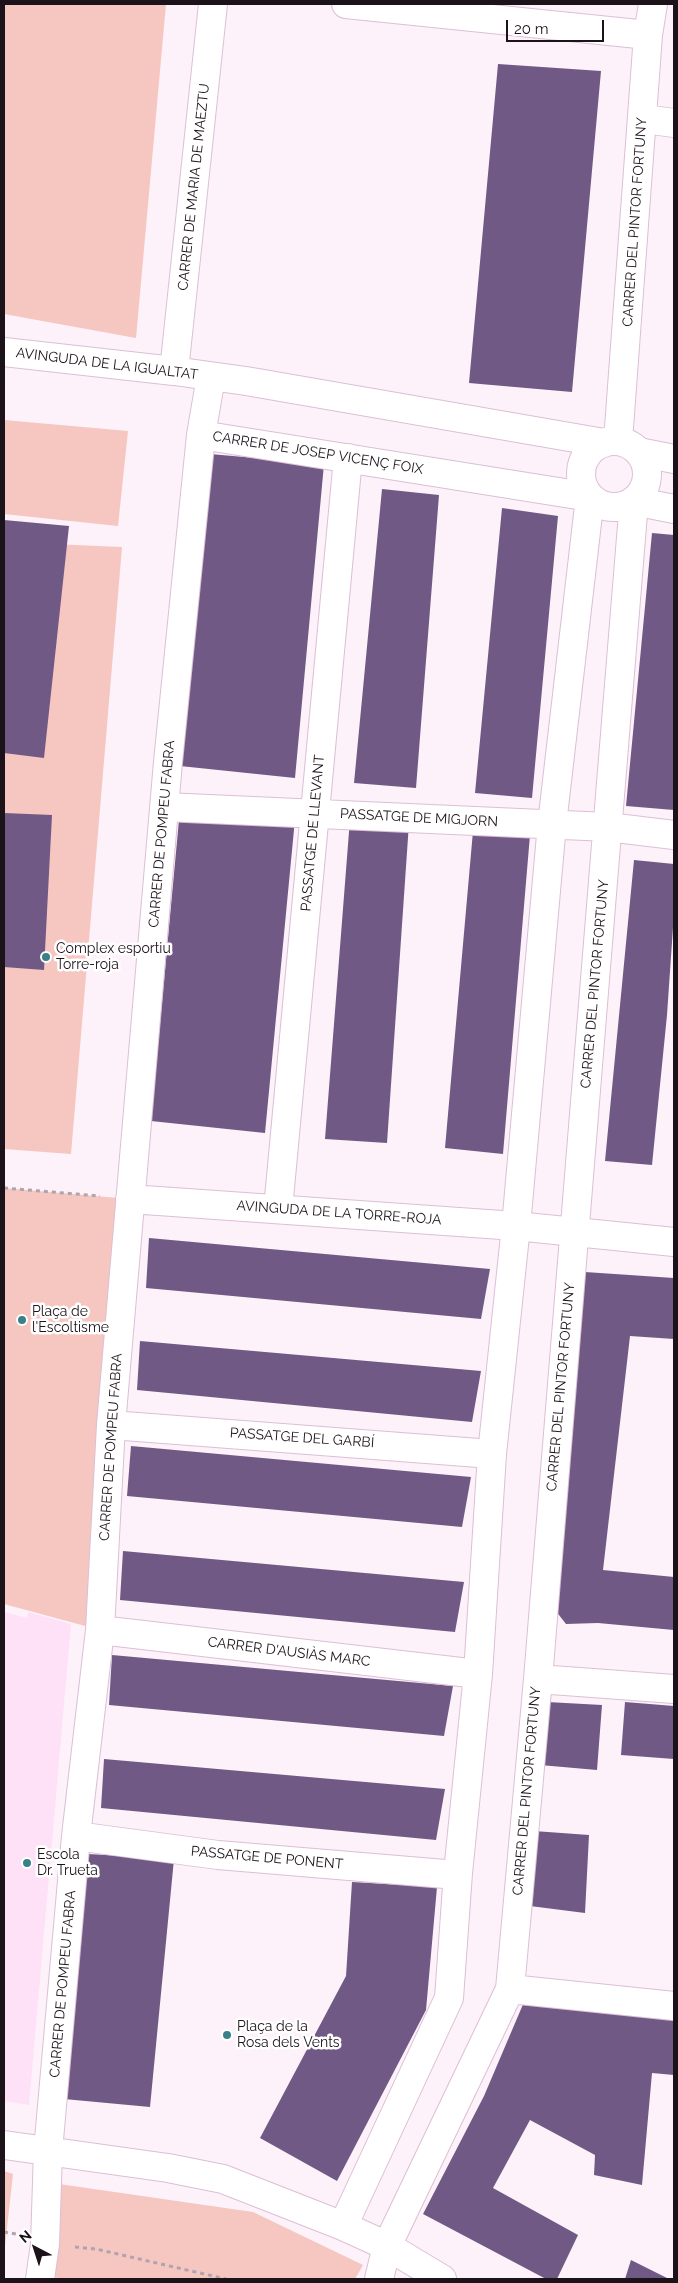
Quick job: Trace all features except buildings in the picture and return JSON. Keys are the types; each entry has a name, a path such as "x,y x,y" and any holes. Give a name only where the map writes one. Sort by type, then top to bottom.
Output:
{"street":[{"name":"CARRER DE MARIA DE MAEZTU","path":"174,371 213,4"},
{"path":"346,4 648,35"},
{"name":"CARRER DEL PINTOR FORTUNY","path":"620,445 644,120 648,35 653,4"},
{"path":"644,120 674,123"},
{"name":"AVINGUDA DE LA IGUALTAT","path":"4,352 174,371 211,377"},
{"path":"211,377 246,381 620,445 674,459"},
{"name":"CARRER DE JOSEP VICENÇ FOIX","path":"211,377 201,435 590,497"},
{"name":"CARRER DE POMPEU FABRA","path":"40,2279 45,2244 48,2151 76,1836 100,1630 111,1425 164,807 201,435"},
{"path":"620,445 646,462 647,479 640,496 634,501 616,508 606,507 590,497 582,481 583,464 593,449 620,445"},
{"name":"PASSATGE DE LLEVANT","path":"278,1209 348,458"},
{"path":"343,2226 449,1998 458,1873 478,1674 492,1454 516,1226 552,824 590,497"},
{"path":"634,501 674,510"},
{"name":"CARRER DEL PINTOR FORTUNY","path":"379,2279 387,2246 510,1989 538,1679 634,501"},
{"name":"PASSATGE DE MIGJORN","path":"164,807 608,827 674,835"},
{"name":"AVINGUDA DE LA TORRE-ROJA","path":"130,1199 516,1226 674,1242"},
{"name":"PASSATGE DEL GARBÍ","path":"111,1425 492,1454"},
{"name":"CARRER D'AUSIÀS MARC","path":"100,1630 478,1674"},
{"path":"538,1679 674,1689"},
{"name":"PASSATGE DE PONENT","path":"76,1836 218,1855 445,1874 458,1873"},
{"path":"510,1989 674,2006"},
{"path":"4,2144 168,2168 223,2179 343,2226 387,2246 442,2279"}],"path":[{"path":"4,1188 130,1199"},
{"path":"4,2232 22,2235 45,2244 96,2249 226,2279"}],"shaded area":[{"path":"4,4 166,4 136,338 4,314"},
{"path":"4,420 128,431 118,526 4,514"},
{"name":"Complex esportiu Torre-roja","path":"4,542 122,547 71,1154 4,1149"},
{"path":"4,1188 130,1199 100,1630 4,1604"},
{"name":"Escola Dr. Trueta","path":"4,1612 27,1618 28,1612 71,1624 29,2105 4,2101"},
{"path":"4,2171 13,2174 4,2255"},
{"path":"52,2183 253,2212 363,2265 355,2279 64,2279 31,2273"}],"place":[{"name":"Complex esportiu Torre-roja","path":"46,957"},
{"name":"Plaça de l'Escoltisme","path":"22,1320"},
{"name":"Escola Dr. Trueta","path":"27,1863"},
{"name":"Plaça de la Rosa dels Vents","path":"227,2035"}]}
